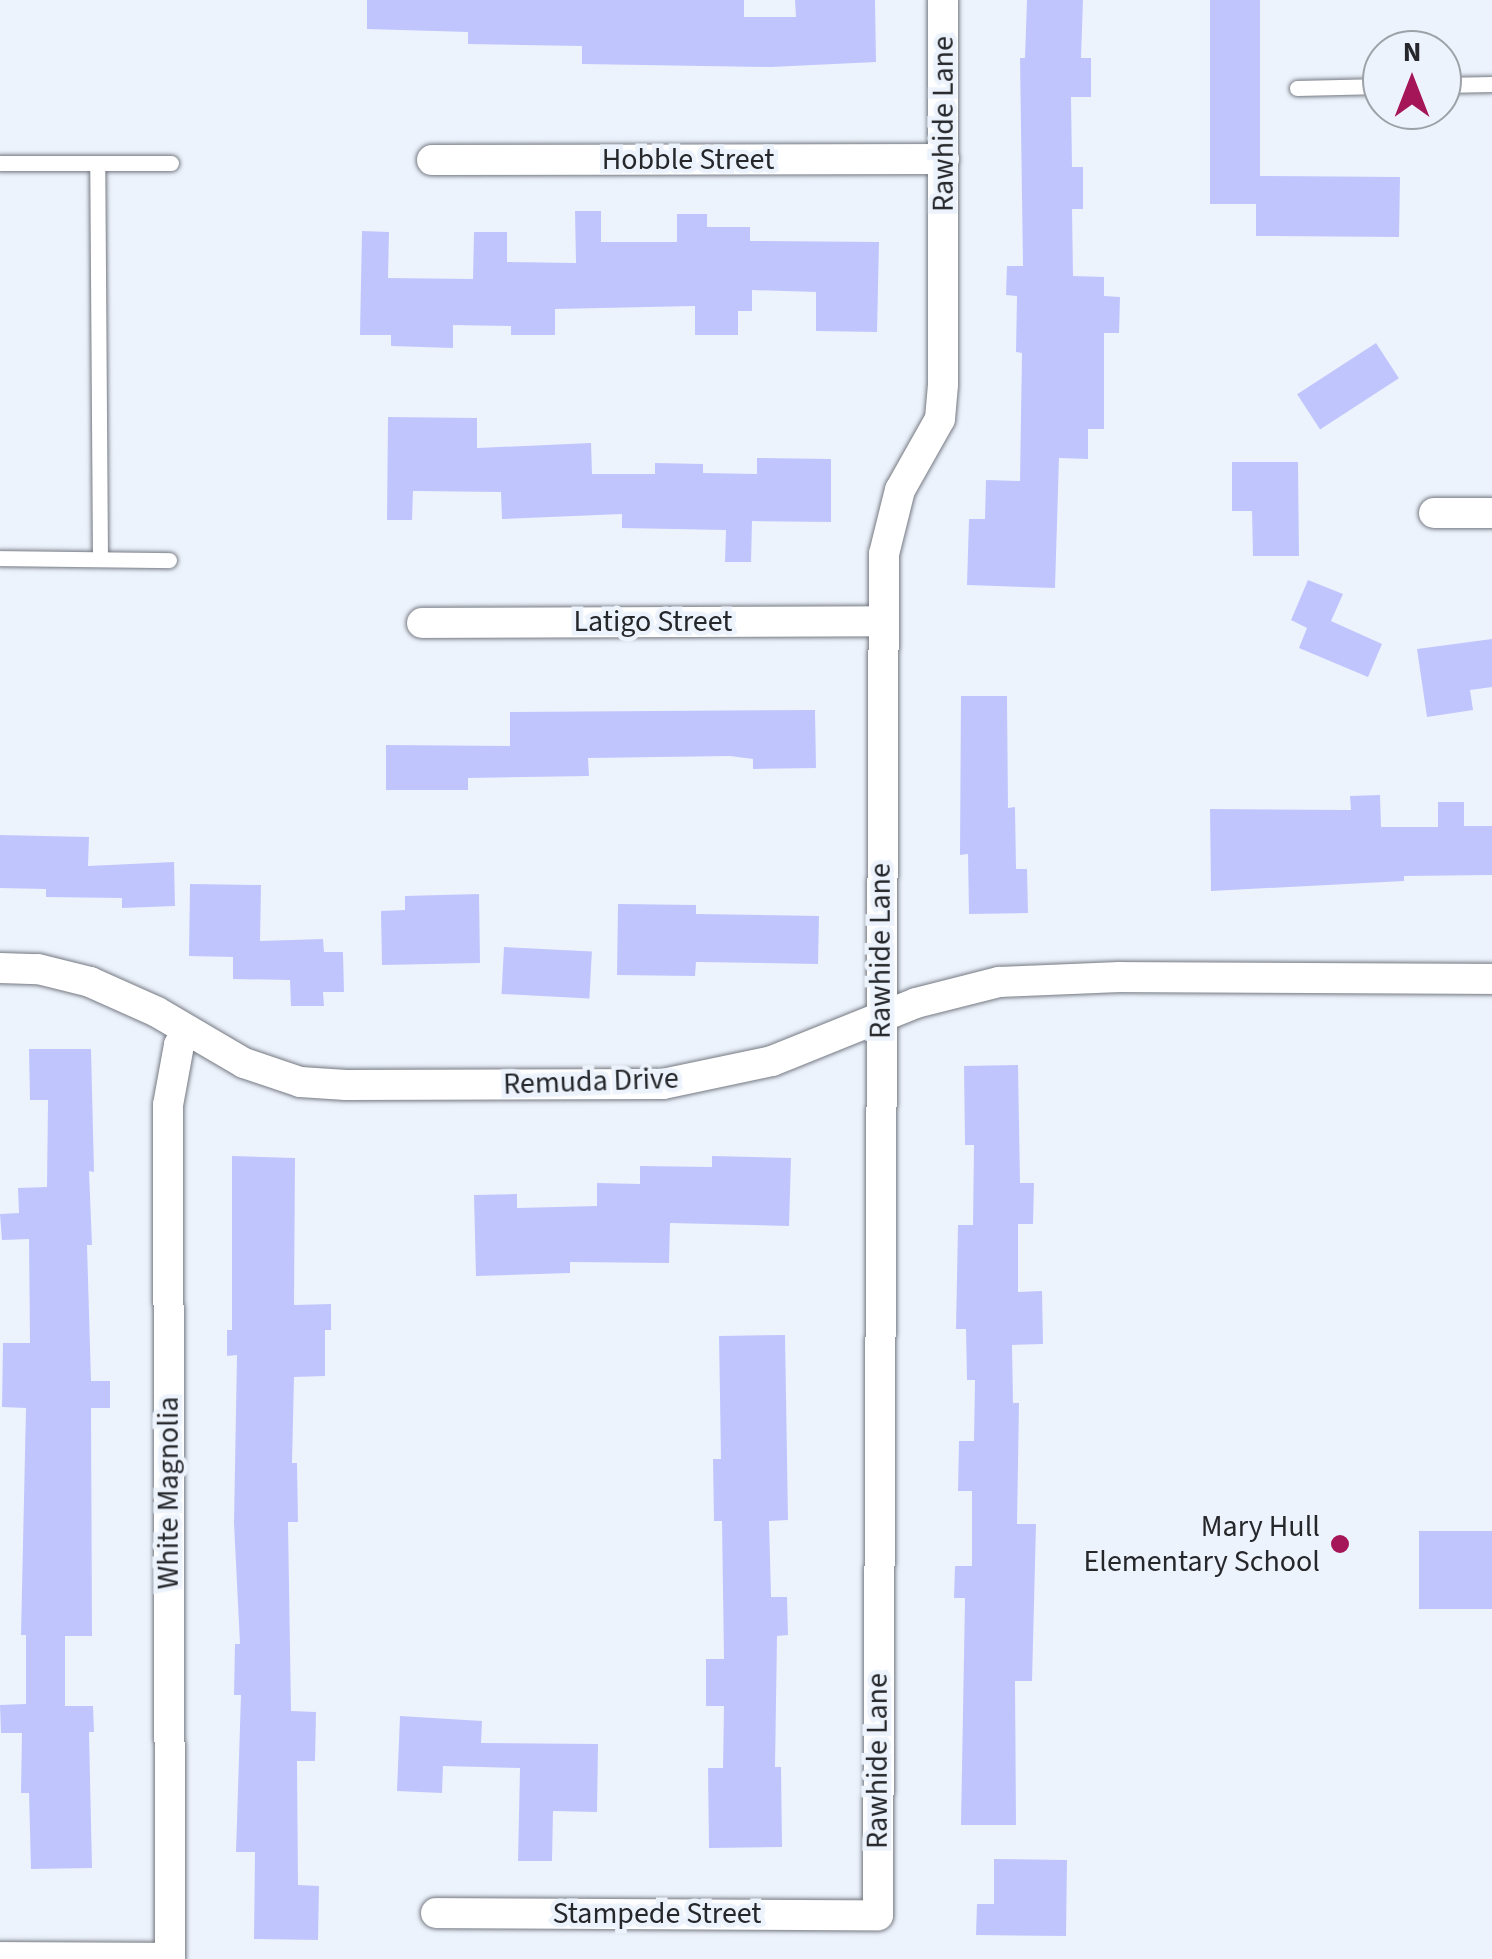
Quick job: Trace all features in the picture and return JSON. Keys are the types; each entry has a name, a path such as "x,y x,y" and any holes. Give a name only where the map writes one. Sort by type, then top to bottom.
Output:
{"street":[{"name":"Rawhide Lane","path":"878,1915 884,622 889,521 910,469 940,420 943,0"},
{"name":"Hobble Street","path":"432,160 944,159"},
{"path":"1434,513 1492,513"},
{"name":"Latigo Street","path":"422,623 884,622"},
{"name":"Remuda Drive","path":"0,968 38,969 90,982 156,1012 244,1063 300,1082 663,1084 772,1061 916,1003 999,982 1120,977 1492,979"},
{"name":"White Magnolia","path":"170,1958 168,1105 179,1046 186,1032"},
{"name":"Stampede Street","path":"436,1913 878,1915"},
{"path":"0,1957 170,1958"}],"lane":[{"path":"1462,85 1492,84"},
{"path":"1297,88 1362,86"},
{"path":"0,163 170,163"},
{"path":"98,163 100,560"},
{"path":"0,558 169,560"}],"building":[{"path":"367,0 744,0 744,17 796,17 795,0 875,0 876,62 771,67 582,64 582,46 468,44 468,32 367,29"},
{"path":"1027,0 1083,0 1081,58 1091,58 1091,97 1071,97 1072,167 1083,167 1083,209 1072,209 1073,276 1104,277 1104,296 1120,297 1119,333 1104,333 1104,429 1088,429 1088,459 1059,458 1055,588 967,585 969,519 985,519 986,480 1020,481 1022,353 1016,352 1017,296 1006,295 1007,266 1023,266 1020,58 1025,58"},
{"path":"1210,0 1260,0 1260,176 1400,177 1399,237 1256,236 1256,204 1210,204"},
{"path":"575,211 601,211 601,242 677,242 677,214 707,214 707,227 750,227 750,241 879,242 877,332 816,331 816,292 752,290 752,311 738,311 738,335 695,335 695,306 555,309 555,335 511,335 511,326 453,325 453,348 391,346 391,335 360,335 362,231 389,232 388,278 473,279 474,232 507,232 507,262 576,263"},
{"path":"1376,343 1399,378 1320,429 1297,394"},
{"path":"388,417 477,418 477,448 591,443 592,474 655,474 655,463 703,464 703,473 757,474 757,458 831,459 831,522 752,521 751,562 725,562 726,530 622,528 622,514 502,519 501,492 413,491 412,520 387,520"},
{"path":"1232,462 1298,462 1299,556 1253,556 1252,511 1232,511"},
{"path":"1308,580 1343,594 1331,621 1382,644 1368,677 1299,648 1307,628 1291,620"},
{"path":"1492,639 1492,687 1470,690 1473,710 1427,717 1417,649"},
{"path":"961,696 1007,696 1008,808 1015,807 1016,869 1027,869 1028,913 969,914 968,854 960,855"},
{"path":"815,710 816,768 753,769 753,759 730,756 588,758 589,776 468,778 468,790 386,790 386,745 510,746 510,712"},
{"path":"1380,795 1381,827 1438,827 1438,802 1464,802 1464,826 1492,826 1492,875 1404,876 1404,881 1211,891 1210,809 1351,810 1350,796"},
{"path":"0,835 89,837 88,866 174,862 175,906 122,908 122,898 46,897 46,889 0,888"},
{"path":"190,884 261,885 260,941 323,939 324,952 343,952 344,992 323,992 324,1006 291,1006 290,980 233,979 233,957 189,956"},
{"path":"479,894 480,963 382,965 381,911 405,910 405,896"},
{"path":"618,904 696,905 696,914 819,916 818,964 696,962 695,976 617,975"},
{"path":"504,947 592,952 589,999 502,994"},
{"path":"29,1049 91,1049 94,1172 89,1171 92,1245 87,1245 91,1381 110,1381 110,1408 91,1408 92,1636 65,1636 65,1706 93,1706 94,1732 89,1732 92,1868 31,1869 29,1793 21,1793 22,1733 1,1733 0,1705 26,1704 26,1635 21,1635 26,1408 2,1407 3,1343 30,1343 29,1239 2,1240 0,1214 19,1213 18,1188 47,1187 48,1100 30,1100"},
{"path":"1018,1065 1020,1183 1034,1183 1033,1224 1018,1224 1018,1292 1042,1291 1043,1344 1012,1345 1013,1403 1019,1403 1017,1524 1036,1524 1032,1681 1015,1681 1016,1825 961,1825 965,1598 954,1598 955,1566 972,1566 972,1491 958,1491 959,1441 974,1441 975,1380 967,1380 966,1329 956,1329 958,1225 973,1225 974,1145 965,1145 964,1066"},
{"path":"232,1156 295,1158 294,1305 331,1304 331,1330 325,1330 325,1376 294,1377 292,1463 297,1463 298,1522 288,1522 291,1711 316,1712 315,1761 297,1761 298,1885 319,1886 318,1940 254,1939 255,1852 236,1852 241,1695 234,1695 235,1644 240,1644 234,1523 237,1355 227,1356 227,1330 232,1330"},
{"path":"712,1156 791,1158 789,1226 670,1223 669,1263 570,1262 570,1273 476,1276 474,1195 517,1194 517,1208 597,1206 597,1183 640,1184 640,1166 712,1167"},
{"path":"785,1335 788,1520 769,1521 771,1597 787,1597 788,1635 777,1636 775,1767 781,1767 782,1847 709,1848 708,1768 723,1768 724,1706 706,1706 706,1659 724,1659 722,1521 714,1521 713,1459 721,1459 719,1336"},
{"path":"1419,1531 1492,1531 1492,1609 1419,1609"},
{"path":"400,1716 482,1721 481,1743 598,1744 597,1812 553,1811 552,1861 518,1861 520,1768 443,1766 442,1793 397,1791"},
{"path":"994,1859 1067,1860 1066,1936 976,1935 977,1904 994,1904"}],"place":[{"name":"Mary Hull Elementary School","path":"1340,1544"}]}
